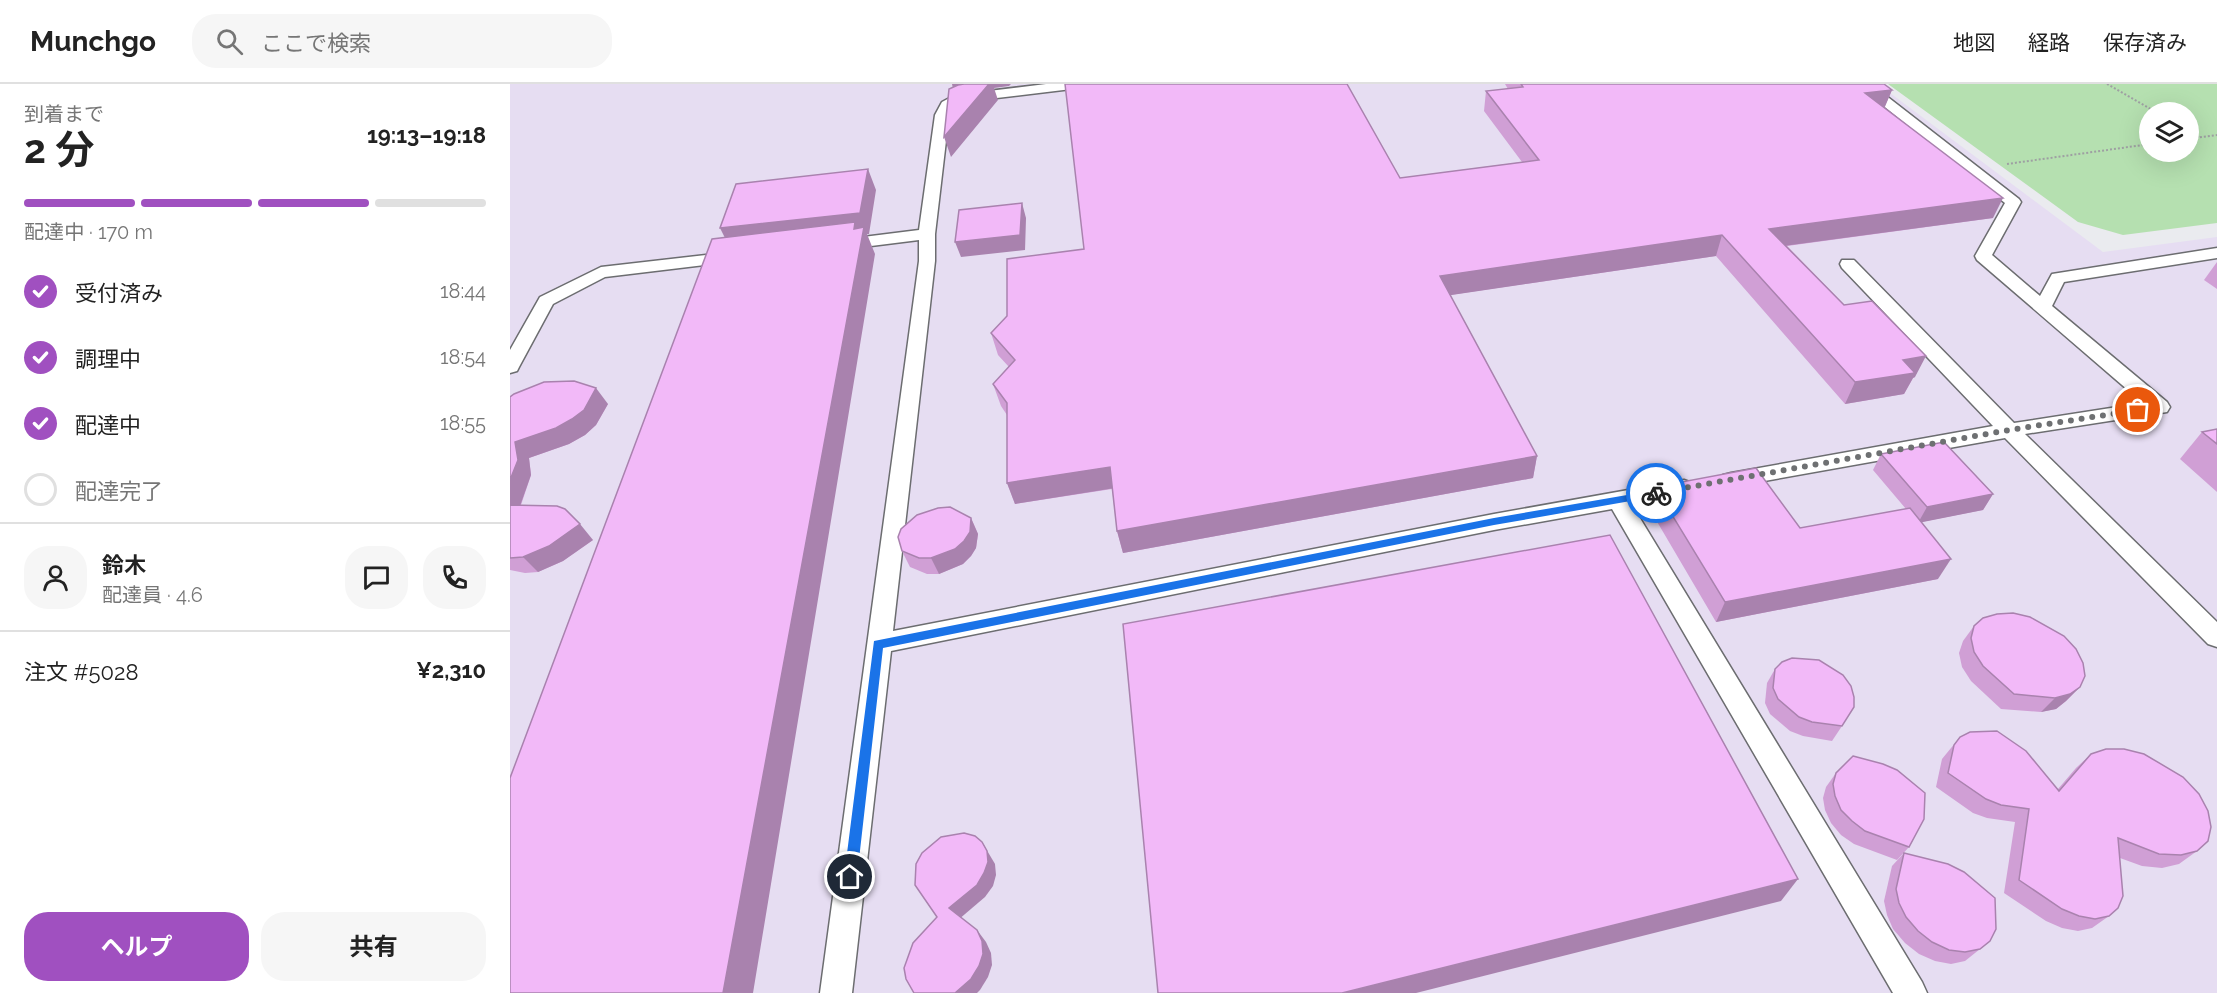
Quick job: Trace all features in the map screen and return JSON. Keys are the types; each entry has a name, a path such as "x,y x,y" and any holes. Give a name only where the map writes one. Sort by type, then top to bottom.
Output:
{"lane":[{"path":"836,993 927,261 927,234 942,115 947,105 960,98 1080,84"},
{"path":"878,644 1494,522 2009,430 2160,407 1983,256 2013,202 1863,84"},
{"path":"822,247 927,234"},
{"path":"2043,308 2058,278 2217,253"},
{"path":"510,367 546,301 601,272 753,255"},
{"path":"1848,264 2009,430 2217,637"},
{"path":"1618,500 1911,993"}],"path":[{"path":"2107,84 2139,102"},
{"path":"2199,138 2217,135"},
{"path":"1973,169 2139,146"}],"shaded area":[{"path":"510,84 1878,84 2103,252 2217,237 2217,993 510,993"}],"green space":[{"path":"1888,84 2217,84 2217,223 2123,235 2078,222"}],"building":[{"path":"964,84 989,84 944,137 949,89"},
{"path":"1065,84 1347,84 1400,178 1539,160 1486,91 1523,87 1521,84 1884,84 1892,90 1865,93 2003,198 1769,229 1844,305 1872,301 1926,356 1903,360 1915,373 1855,382 1722,235 1440,276 1537,456 1117,531 1110,467 1007,483 1007,403 993,384 1015,360 991,333 1007,316 1007,259 1084,249"},
{"path":"868,169 860,213 720,228 736,184"},
{"path":"1022,203 1020,235 955,242 959,210"},
{"path":"855,222 854,229 864,227 723,993 510,993 510,778 712,239"},
{"path":"574,381 596,388 584,410 556,428 515,442 518,460 510,480 510,397 544,382"},
{"path":"2217,429 2217,444 2202,432"},
{"path":"1944,442 1993,494 1927,507 1881,454"},
{"path":"1756,468 1800,528 1910,508 1951,559 1725,602 1655,487"},
{"path":"510,505 557,506 565,509 580,524 549,546 523,557 510,558"},
{"path":"950,507 971,518 970,532 964,541 955,549 931,558 919,558 902,551 898,537 901,529 917,515 938,508"},
{"path":"1610,535 1798,879 1342,993 1158,993 1123,624"},
{"path":"2013,613 2030,617 2064,636 2076,649 2083,663 2085,676 2080,687 2070,694 2055,698 2014,694 1983,666 1974,652 1971,638 1974,626 1983,618"},
{"path":"1792,658 1819,660 1843,675 1851,686 1854,707 1842,726 1812,722 1799,717 1778,699 1773,688 1775,669 1782,662"},
{"path":"1997,731 2026,751 2059,791 2091,754 2106,749 2124,749 2144,754 2183,777 2199,794 2208,811 2211,827 2208,841 2197,851 2181,855 2159,854 2118,838 2123,896 2118,908 2109,916 2095,919 2062,909 2019,880 2029,809 2001,805 1986,799 1948,773 1954,745 1960,737 1970,732"},
{"path":"1853,756 1897,770 1925,793 1924,819 1909,847 1865,831 1841,810 1833,784 1836,773"},
{"path":"964,833 975,836 982,842 987,851 988,862 977,885 949,908 977,930 982,941 983,954 971,979 955,993 914,993 906,979 904,968 913,943 937,917 915,885 916,864 922,853 941,837"},
{"path":"1904,853 1948,864 1964,872 1995,898 1996,929 1990,941 1980,949 1965,952 1949,950 1932,942 1918,931 1906,917 1899,903 1896,889"}],"way so far":[{"path":"1656,493 2009,430 2138,410"}],"route":[{"path":"850,877 878,644 1494,522 1656,493"}]}
